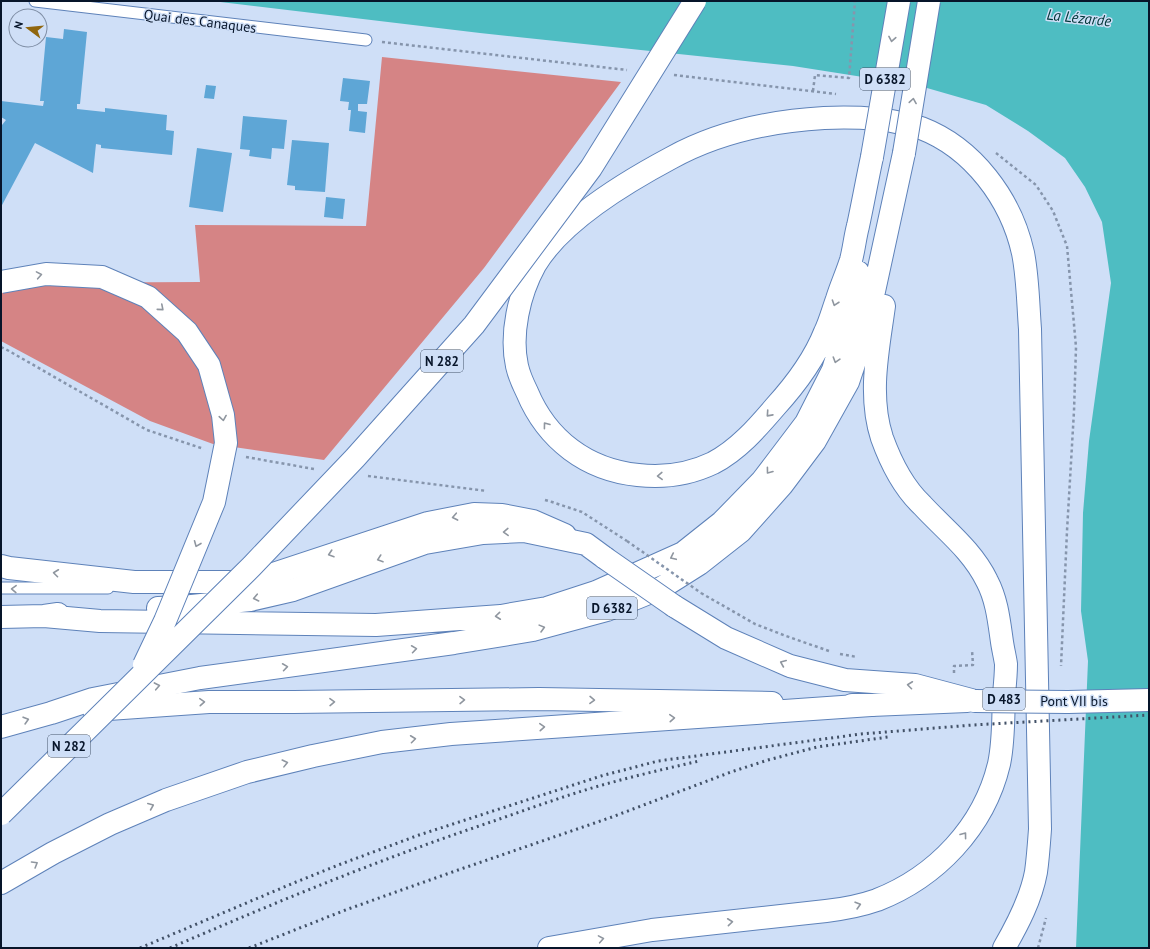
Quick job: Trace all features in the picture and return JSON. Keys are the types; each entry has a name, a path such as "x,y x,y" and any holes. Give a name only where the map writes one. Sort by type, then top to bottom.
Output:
{"main road":[{"name":"N 282","path":"1,814 252,566 350,464 474,325 591,168 695,1"},
{"name":"D 6382","path":"1,617 44,616 100,621 376,625 501,616 547,608 596,592 683,553 722,522 762,481 806,423 833,370 852,304 863,244 872,157 899,1"},
{"name":"D 6382","path":"1,727 51,713 92,699 200,678 439,646 534,630 607,610 661,588 699,564 741,531 782,485 815,441 848,382 866,328 904,153 929,1"},
{"path":"872,157 851,259 825,333 809,362 781,401 750,435 730,452 712,463 689,472 669,476 629,474 609,469 594,463 578,455 553,434 530,402 517,367 515,330 518,312 523,293 536,263 548,248 565,230 590,208 643,173 678,154 704,143 730,133 787,121 850,117 872,118 920,128 937,136 956,148 987,177 1011,215 1023,251 1026,272 1030,337 1040,829 1035,873 1030,895 1014,932 1004,948"},
{"name":"D 483","path":"549,948 652,930 851,908 875,901 899,891 920,878 940,862 956,846 970,828 982,808 998,765 1002,743 1006,664 994,598 988,582 969,553 921,505 898,474 884,443 877,417 874,396 875,375 904,153"},
{"path":"1,282 46,274 102,277 148,297 187,332 209,365 223,415 226,443 214,502 165,622 137,678"},
{"path":"1,566 134,582 249,582 428,523 474,514 502,515 533,521 586,544 674,606 726,638 790,666 845,680 915,685 975,701"},
{"path":"44,616 110,608 182,607 250,600 293,590 425,543 483,533 524,531 586,544"},
{"path":"51,713 209,702 539,699 872,705"},
{"name":"Pont VII bis","path":"975,701 1068,702 1149,700"},
{"path":"1,883 53,853 110,824 166,800 247,772 313,756 382,742 451,734 872,705 975,701"}],"lane":[{"name":"Quai des Canaques","path":"35,1 366,40"},
{"path":"1,588 123,588 249,582"}],"path":[{"path":"813,91 815,75 849,78 855,1"},
{"path":"1,347 148,430 204,449"},
{"path":"242,456 319,470"},
{"path":"366,476 493,491"},
{"path":"538,499 582,512 701,592 755,624 830,652"},
{"path":"954,666 973,665 972,650"},
{"path":"836,654 863,658"}],"shaded area":[{"path":"382,57 621,82 484,268 324,460 213,444 150,421 1,341 1,283 200,282 195,225 366,226"}],"water":[{"name":"La Lézarde","path":"212,1 1149,1 1149,948 1076,948 1088,661 1081,611 1083,513 1089,441 1111,283 1102,222 1085,187 1065,158 1028,131 986,105 920,86 793,66 480,33"}],"building":[{"path":"64,29 87,32 80,104 77,104 77,109 105,112 105,108 167,115 166,130 174,131 172,155 101,148 101,145 96,144 93,173 35,143 1,207 1,125 6,120 1,117 1,101 43,106 44,101 40,101 45,48 48,48 48,37 63,39"},
{"path":"343,78 370,81 367,104 358,104 358,111 367,112 365,133 349,131 351,110 348,110 349,102 340,101"},
{"path":"206,85 216,86 214,99 204,98"},
{"path":"243,116 287,120 284,149 272,148 271,159 249,156 250,150 240,149"},
{"path":"292,140 329,143 325,192 295,190 295,186 287,185"},
{"path":"197,148 232,153 223,212 189,207"},
{"path":"326,197 345,199 343,219 324,217"}],"railway":[{"path":"140,948 296,882 419,835 601,776 658,761 861,734 973,725 1149,715"},
{"path":"249,948 348,909 612,817 731,772 817,747 888,737"},
{"path":"170,948 405,852 582,791 699,761"}]}
